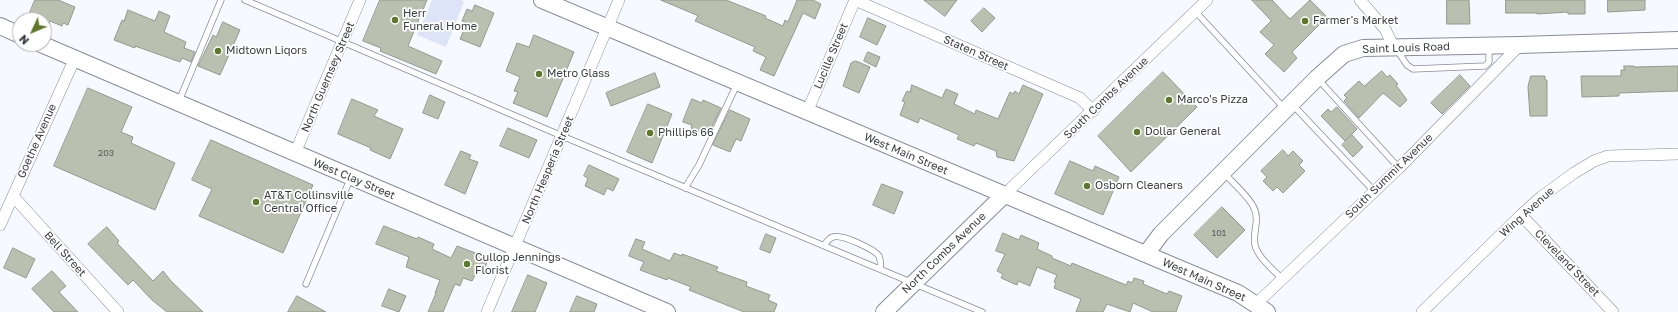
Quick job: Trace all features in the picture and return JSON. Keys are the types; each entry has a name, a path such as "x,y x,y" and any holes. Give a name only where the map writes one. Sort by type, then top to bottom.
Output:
{"main road":[{"name":"West Main Street","path":"542,0 1238,293 1257,309"},
{"path":"0,26 12,31"},
{"name":"Saint Louis Road","path":"1146,254 1161,234 1317,78 1344,54 1363,48 1489,45 1520,46 1678,40"},
{"name":"West Clay Street","path":"52,49 351,178 667,312"},
{"name":"North Combs Avenue","path":"884,312 1004,195"}],"street":[{"name":"North Guernsey Street","path":"295,153 360,0"},
{"name":"North Hesperia Street","path":"487,312 619,0"},
{"name":"Staten Street","path":"855,0 1080,98 1093,111"},
{"name":"Lucille Street","path":"807,112 855,0"},
{"name":"South Combs Avenue","path":"1004,195 1093,111 1206,0"},
{"path":"1360,0 1385,29 1395,48"},
{"name":"South Summit Avenue","path":"1257,309 1282,279 1399,168 1520,46"},
{"name":"Goethe Avenue","path":"0,225 75,58"},
{"name":"Wing Avenue","path":"1426,311 1521,215 1541,197 1574,172 1594,161 1608,156 1678,154"},
{"name":"Bell Street","path":"13,196 118,312"},
{"name":"Cleveland Street","path":"1521,215 1608,310"}],"lane":[{"path":"178,103 221,0"},
{"path":"245,0 562,136 982,312"},
{"path":"1195,11 1374,191"},
{"path":"1395,48 1407,65 1413,69 1485,66 1489,62 1489,45"},
{"path":"1317,78 1399,168"},
{"path":"685,188 699,165 737,83"},
{"path":"1223,172 1252,205 1257,224 1255,231 1255,244 1258,252 1282,279"},
{"path":"306,284 351,178"},
{"path":"824,245 834,236 842,236 873,250 881,261 880,268"}],"shaded area":[{"path":"432,0 461,0 464,2 446,47 417,35"}],"building":[{"path":"35,0 58,0 75,7 68,25 63,23 62,26 52,22 52,12 30,12"},
{"name":"Herr Funeral Home","path":"380,0 427,0 408,46 442,61 436,74 380,51 381,48 363,41"},
{"path":"661,0 726,0 766,16 765,18 783,26 785,20 788,22 797,0 813,0 821,4 815,19 803,13 774,76 760,70 766,57 753,51 755,47 695,21 698,16"},
{"path":"924,0 957,0 945,16"},
{"path":"1252,0 1272,0 1290,19 1310,0 1327,17 1292,52 1297,58 1284,72 1265,54 1274,45 1260,32 1271,21"},
{"path":"1447,0 1469,0 1470,24 1447,24"},
{"path":"1506,0 1585,0 1585,14 1568,14 1568,12 1537,14 1506,13"},
{"path":"1608,0 1645,0 1645,10 1608,12"},
{"path":"475,5 494,13 480,47 460,39 467,23 462,21 467,9 472,11"},
{"path":"984,8 995,18 982,32 971,21"},
{"path":"128,10 155,21 159,11 170,16 164,32 186,42 184,48 195,52 191,62 182,58 180,62 114,40 122,20 124,21"},
{"path":"868,18 886,26 877,45 860,37"},
{"name":"Midtown Liqors","path":"223,22 240,30 220,75 198,66 213,35 216,37"},
{"name":"Metro Glass","path":"534,35 574,52 547,117 513,103 518,92 514,91 520,77 506,71 517,43 529,47"},
{"path":"868,52 880,57 876,67 864,61"},
{"path":"856,61 870,67 859,93 843,86 851,63"},
{"path":"1624,66 1678,66 1678,91 1619,93 1619,96 1582,97 1581,76 1621,76 1621,70 1624,70"},
{"path":"1382,71 1387,77 1390,75 1398,84 1396,85 1407,100 1400,107 1383,93 1359,118 1344,101 1347,98 1344,95 1359,81 1364,86"},
{"name":"Dollar General","path":"1163,72 1197,107 1131,172 1098,136"},
{"path":"655,73 660,87 611,106 606,93"},
{"path":"1460,75 1470,86 1442,114 1431,103"},
{"path":"1531,76 1545,76 1545,80 1547,80 1547,116 1530,116 1528,87"},
{"path":"912,85 942,98 946,89 958,94 954,104 975,114 976,110 998,119 1010,92 1013,94 1015,91 1019,94 1023,85 1043,94 1014,161 997,157 996,151 976,143 974,146 957,139 959,135 920,118 918,123 900,115 905,102 902,101 907,91 910,92"},
{"path":"88,88 132,107 121,132 133,137 131,143 175,163 155,210 54,166"},
{"path":"430,95 445,102 438,119 423,113"},
{"path":"352,99 378,110 374,116 403,129 390,159 370,150 371,148 338,134"},
{"path":"692,99 702,103 703,100 721,108 708,135 691,128 692,125 683,122"},
{"name":"Phillips 66","path":"648,104 672,114 652,163 627,152"},
{"path":"1337,107 1357,129 1345,141 1321,116 1328,109 1331,112"},
{"path":"730,110 750,119 741,141 736,139 730,152 713,145"},
{"path":"508,128 537,140 529,158 500,146"},
{"path":"1352,135 1363,147 1353,157 1342,145"},
{"name":"AT&T Collinsville Central Office","path":"211,140 313,185 283,253 199,216 212,189 192,180"},
{"path":"1283,150 1288,156 1293,151 1303,161 1299,165 1305,171 1283,193 1277,187 1273,191 1263,181 1267,177 1261,171"},
{"path":"461,151 471,155 469,159 478,162 465,194 445,185"},
{"name":"Osborn Cleaners","path":"1070,161 1093,171 1095,166 1119,177 1103,215 1055,194"},
{"path":"589,165 619,179 613,191 607,188 604,195 585,186 588,178 584,176"},
{"path":"882,184 903,192 894,214 873,205"},
{"path":"1222,207 1245,230 1217,258 1194,235"},
{"path":"384,226 434,244 432,249 451,258 457,246 489,258 482,273 477,271 472,281 463,278 460,286 455,284 443,312 428,312 440,280 406,267 409,257 376,244"},
{"path":"107,227 119,241 117,243 153,281 163,271 171,281 203,312 167,312 152,300 133,280 128,285 88,244"},
{"path":"1003,233 1019,240 1021,235 1039,243 1037,249 1052,256 1052,258 1071,266 1072,263 1126,285 1128,281 1132,283 1134,278 1144,281 1143,284 1167,294 1169,291 1182,296 1176,312 1153,312 1133,303 1130,312 1107,304 1103,312 1076,312 1081,299 1054,288 1056,283 1054,282 1057,275 1037,267 1030,286 1018,281 1017,285 1001,278 1003,274 997,271 1005,254 996,251"},
{"path":"766,234 776,238 770,253 760,249"},
{"path":"636,239 645,242 642,249 670,261 674,253 682,256 682,254 718,267 716,271 747,282 746,286 770,295 768,300 777,304 774,312 744,312 689,290 691,287 668,278 667,280 640,270 644,262 629,256"},
{"path":"13,248 35,259 26,278 4,268"},
{"path":"52,271 66,286 59,292 78,312 54,312 32,289"},
{"path":"528,275 547,283 535,312 512,312"},
{"path":"389,289 406,296 399,312 382,306"},
{"path":"297,296 326,312 288,312"},
{"path":"577,296 597,304 594,312 570,312"}],"place":[{"name":"Herr Funeral Home","path":"395,20"},
{"name":"Farmer's Market","path":"1305,21"},
{"name":"Midtown Liqors","path":"218,51"},
{"name":"Metro Glass","path":"539,74"},
{"name":"Marco's Pizza","path":"1169,100"},
{"name":"Dollar General","path":"1137,132"},
{"name":"Phillips 66","path":"650,133"},
{"name":"Osborn Cleaners","path":"1087,186"},
{"name":"AT&T Collinsville Central Office","path":"256,202"},
{"name":"Cullop Jennings Florist","path":"467,264"}]}
